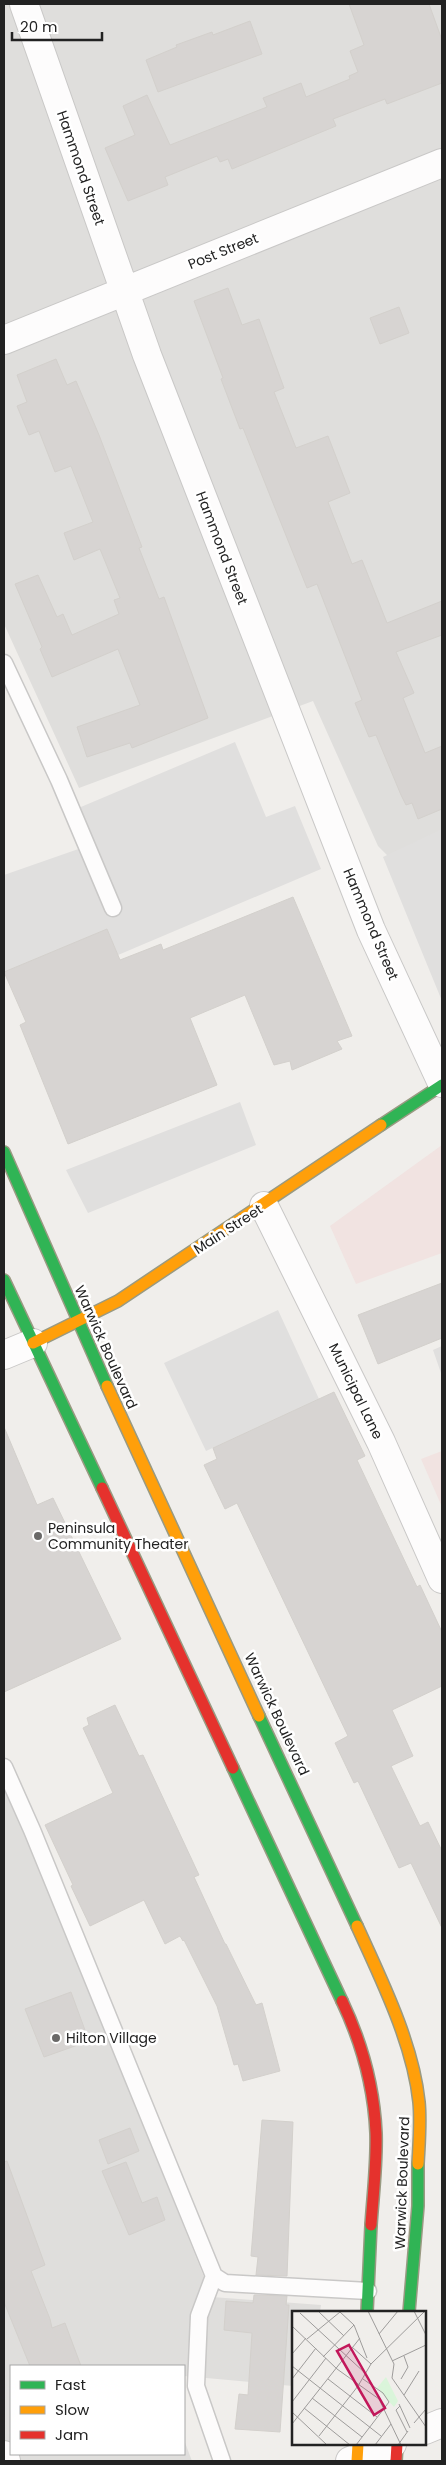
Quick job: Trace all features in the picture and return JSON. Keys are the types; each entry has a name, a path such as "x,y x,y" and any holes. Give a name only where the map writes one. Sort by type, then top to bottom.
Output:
{"main road":[{"name":"Main Street","path":"33,1343 118,1301 264,1206 442,1084"},
{"name":"Warwick Boulevard","path":"4,1152 78,1322 377,1970 406,2044 419,2102 420,2120 418,2206 410,2311"},
{"name":"Warwick Boulevard","path":"4,1280 353,2025 368,2078 376,2133 367,2311"},
{"path":"396,2461 397,2445"}],"street":[{"name":"Hammond Street","path":"24,4 146,354 371,930 442,1084"},
{"name":"Post Street","path":"4,340 442,163"},
{"name":"Municipal Lane","path":"264,1206 381,1442 442,1578"},
{"name":"Main Street","path":"4,1355 33,1343"},
{"path":"426,2430 442,2423"},
{"path":"356,2456 389,2445"},
{"path":"4,2455 6,2461"}],"lane":[{"path":"4,663 58,780 113,908"},
{"path":"4,1767 32,1830 214,2276 225,2283 368,2291"},
{"path":"214,2276 199,2316 196,2386 222,2461"}],"shaded area":[{"path":"4,4 442,4 442,836 388,856 378,846 313,701 79,788 4,624"},
{"path":"235,742 266,817 295,806 321,869 118,955 107,929 4,972 4,875 87,846 69,812"},
{"path":"442,829 442,1001 383,857"},
{"path":"240,1102 256,1145 88,1213 66,1170"},
{"path":"442,1145 442,1253 356,1284 330,1226"},
{"path":"278,1310 319,1399 206,1451 164,1363"},
{"path":"442,1346 442,1376 433,1350"},
{"path":"442,1451 442,1507 421,1459"},
{"name":"Hilton Village","path":"4,1779 212,2297 321,2305 320,2311 292,2311 292,2386 185,2376 185,2365 10,2365 10,2455 185,2455 185,2443 192,2461 4,2461"}],"building":[{"path":"349,4 429,4 442,40 442,83 387,104 385,99 333,119 336,126 232,169 228,159 220,162 217,156 165,177 168,185 128,201 105,148 135,135 123,106 147,95 170,145 267,107 263,98 301,83 306,97 350,79 349,76 358,72 350,51 364,45"},
{"path":"250,21 262,54 158,92 146,60 177,47 176,45 212,32 213,35"},
{"path":"228,288 242,325 259,319 284,388 274,392 296,448 328,436 350,493 328,502 352,564 362,560 387,623 442,601 442,635 396,652 414,693 403,698 425,753 442,746 442,809 418,819 412,803 406,805 401,795 376,735 369,737 355,703 362,700 317,584 307,588 243,428 240,429 221,379 223,378 194,301"},
{"path":"399,307 409,333 380,344 370,318"},
{"path":"56,359 67,385 76,381 99,435 142,547 139,548 159,599 164,597 208,718 132,748 130,743 87,757 77,727 140,705 118,649 52,677 40,649 42,647 15,584 38,575 57,617 63,614 72,635 119,614 114,600 120,598 100,549 74,560 64,533 93,522 71,466 55,472 39,431 29,435 17,406 27,402 17,375"},
{"path":"293,897 352,1036 337,1041 342,1049 292,1070 290,1061 274,1065 245,995 190,1018 217,1085 68,1144 20,1025 26,1022 4,972 107,929 120,960 161,944 163,950"},
{"path":"442,1283 442,1338 378,1364 358,1315"},
{"path":"334,1392 365,1456 357,1460 417,1587 420,1585 442,1632 442,1686 392,1710 413,1756 391,1766 420,1826 428,1822 442,1851 442,1928 411,1863 399,1868 358,1781 354,1783 335,1743 348,1736 237,1503 225,1509 204,1465 217,1459 213,1448"},
{"path":"4,1427 37,1505 53,1498 121,1639 4,1692"},
{"path":"115,1705 139,1756 143,1755 199,1875 194,1877 225,1944 256,2005 262,2003 280,2071 243,2081 238,2064 234,2065 217,2006 184,1940 180,1936 165,1944 144,1900 90,1926 71,1886 73,1885 45,1825 113,1793 83,1728 89,1725 87,1718"},
{"path":"71,1992 89,2041 44,2057 25,2009"},
{"path":"262,2120 293,2122 287,2276 256,2275 258,2257 251,2256"},
{"path":"130,2128 139,2151 108,2164 99,2140"},
{"path":"7,2161 45,2265 31,2271 52,2328 65,2323 81,2365 30,2365 4,2302 4,2162"},
{"path":"126,2162 142,2203 157,2197 165,2220 129,2235 102,2171"},
{"path":"254,2295 287,2296 286,2305 289,2305 280,2432 235,2429 239,2394 248,2395 252,2333 224,2330 226,2301 253,2303"}],"traffic: fast":[{"path":"381,1125 442,1085"},
{"path":"4,1152 107,1386"},
{"path":"4,1280 102,1488"},
{"path":"259,1716 357,1926"},
{"path":"233,1768 342,2001"},
{"path":"409,2311 418,2206 418,2164"},
{"path":"367,2311 371,2225"}],"traffic: slow":[{"path":"33,1343 118,1301 381,1125"},
{"path":"107,1386 259,1716"},
{"path":"357,1926 395,2012 416,2080 420,2110 418,2164"},
{"path":"357,2461 358,2445"}],"traffic: jam":[{"path":"102,1488 233,1768"},
{"path":"342,2001 361,2048 373,2099 376,2156 371,2225"},
{"path":"396,2461 397,2445"}],"place":[{"name":"Peninsula Community Theater","path":"38,1536"},
{"name":"Hilton Village","path":"56,2038"}]}
